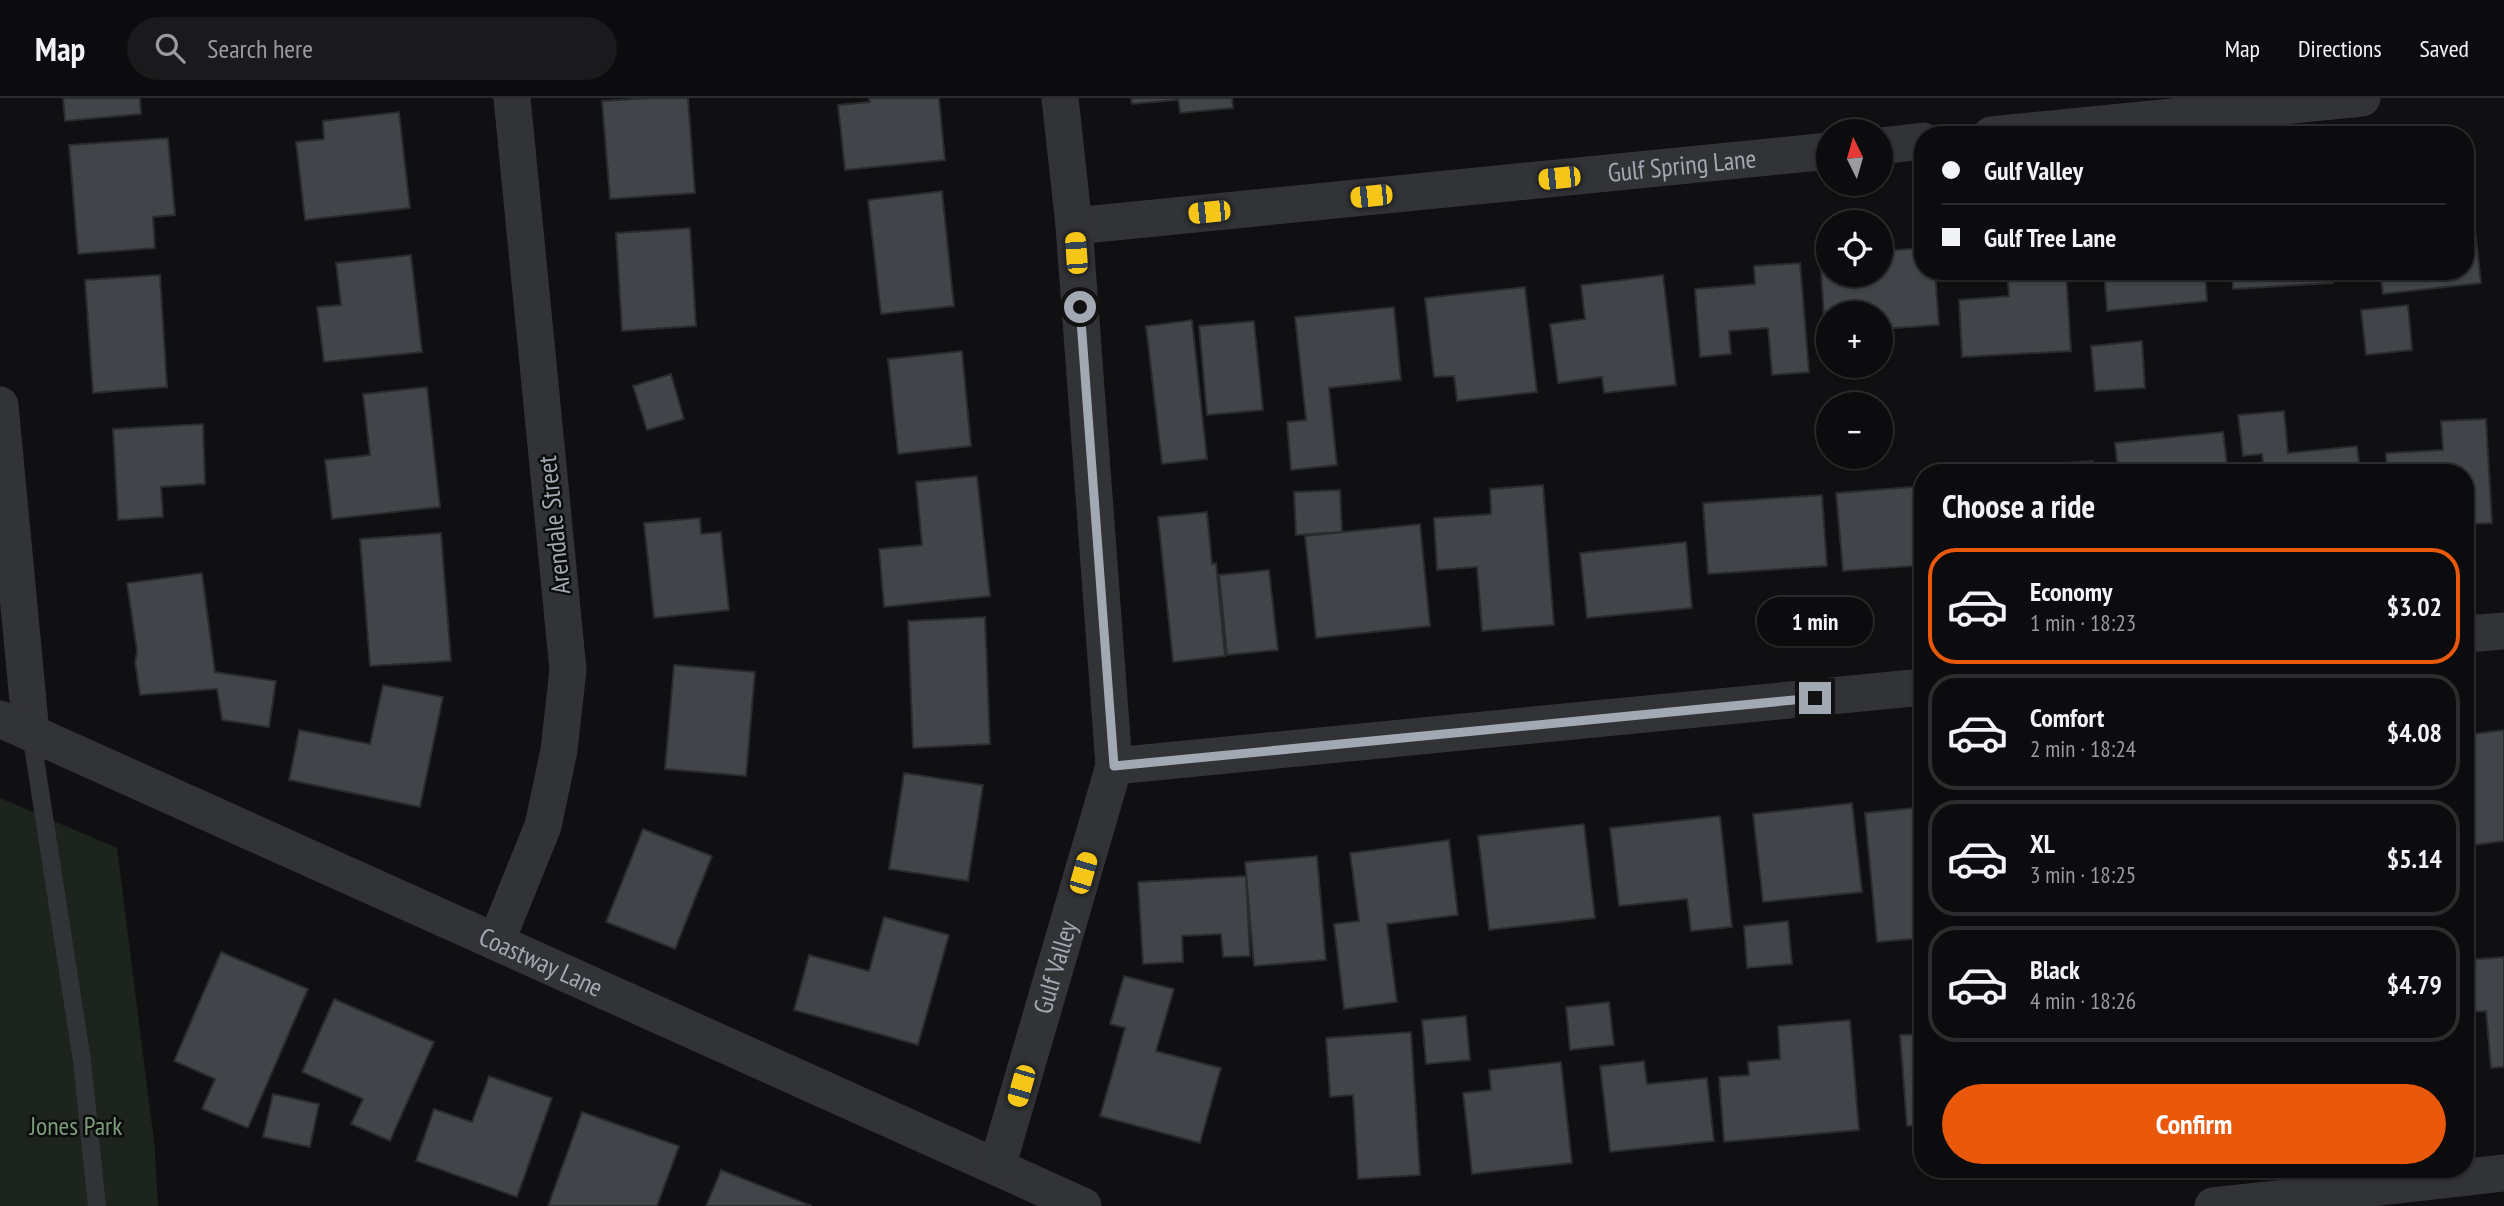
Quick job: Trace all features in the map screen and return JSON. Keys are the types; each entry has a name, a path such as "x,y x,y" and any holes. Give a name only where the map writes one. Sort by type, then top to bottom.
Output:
{"street":[{"name":"Arendale Street","path":"496,942 543,826 559,750 568,670 512,98"},
{"name":"Gulf Valley","path":"997,1167 1114,766 1074,226 1060,98"},
{"path":"2081,126 2362,98"},
{"path":"1894,144 1914,142"},
{"name":"Gulf Spring Lane","path":"1074,226 1816,152"},
{"path":"0,405 16,726"},
{"path":"2474,633 2504,631"},
{"path":"1114,766 1914,688"},
{"name":"Coastway Lane","path":"16,726 1083,1206"},
{"path":"2474,1176 2504,1173"},
{"path":"2213,1206 2460,1178"}],"lane":[{"path":"16,726 82,1061 97,1206"}],"green space":[{"name":"Jones Park","path":"0,798 117,848 155,1150 158,1206 0,1206"}],"building":[{"path":"63,98 140,98 141,114 65,121"},
{"path":"688,98 695,193 610,199 602,101"},
{"path":"869,98 939,98 945,160 845,170 838,105 870,102"},
{"path":"1131,98 1176,98 1177,100 1132,104"},
{"path":"1178,98 1232,98 1233,108 1180,113"},
{"path":"399,112 410,208 305,220 296,142 324,139 323,121"},
{"path":"168,138 175,215 153,217 155,248 78,254 69,145"},
{"path":"942,191 954,306 881,314 868,200"},
{"path":"2474,221 2481,283 2383,294 2381,280 2474,280"},
{"path":"690,228 696,326 622,331 616,233"},
{"path":"1914,249 1914,280 1936,280 1939,325 1893,328 1893,301 1823,301 1822,287 1893,287 1893,250"},
{"path":"411,255 422,352 324,362 317,307 341,305 336,263"},
{"path":"1800,263 1809,372 1772,375 1768,328 1729,331 1731,354 1700,357 1695,289 1755,284 1754,266"},
{"path":"160,275 167,387 93,393 85,280"},
{"path":"1663,275 1676,385 1604,393 1602,377 1558,383 1550,324 1585,319 1581,285"},
{"path":"2008,280 2067,280 2071,351 1962,357 1959,300 2009,296"},
{"path":"2105,280 2206,280 2207,301 2107,311"},
{"path":"2232,280 2333,280 2333,283 2233,289"},
{"path":"1525,287 1537,392 1457,401 1454,376 1434,377 1425,298"},
{"path":"2408,305 2412,350 2366,355 2361,310"},
{"path":"1394,307 1401,380 1329,388 1337,465 1291,470 1287,422 1306,420 1295,317"},
{"path":"1192,320 1207,459 1162,464 1146,326"},
{"path":"1254,321 1263,410 1207,415 1199,326"},
{"path":"2142,341 2145,388 2095,391 2091,346"},
{"path":"962,351 971,446 898,454 888,359"},
{"path":"671,374 684,419 647,430 633,386"},
{"path":"427,387 440,507 332,519 325,460 370,455 363,394"},
{"path":"2284,411 2288,453 2357,446 2359,464 2263,464 2262,454 2243,456 2238,415"},
{"path":"2486,419 2492,523 2474,524 2474,464 2387,464 2386,453 2443,450 2441,421"},
{"path":"203,424 205,484 161,487 163,517 118,520 113,429"},
{"path":"2223,432 2227,464 2117,464 2115,443"},
{"path":"2093,461 2093,464 2047,464"},
{"path":"977,476 990,596 884,607 879,549 922,545 916,482"},
{"path":"1543,485 1554,625 1482,631 1477,567 1437,570 1434,518 1491,514 1490,489"},
{"path":"1914,487 1914,576 1913,566 1843,571 1836,493"},
{"path":"1340,490 1342,532 1296,535 1294,492"},
{"path":"1822,495 1827,566 1708,574 1703,503"},
{"path":"1207,512 1212,564 1216,563 1225,656 1173,662 1158,517"},
{"path":"700,518 701,534 721,532 729,610 654,618 644,523"},
{"path":"1420,524 1430,626 1316,638 1305,536"},
{"path":"441,533 451,661 370,666 360,539"},
{"path":"1686,542 1692,608 1587,618 1580,553"},
{"path":"1269,570 1278,650 1227,655 1219,575"},
{"path":"202,573 215,672 276,681 269,727 222,720 217,689 140,695 127,583"},
{"path":"985,617 990,744 913,748 908,621"},
{"path":"674,665 755,672 746,776 665,769"},
{"path":"383,685 443,697 420,807 289,780 299,730 370,744"},
{"path":"2504,730 2504,841 2474,845 2474,734"},
{"path":"904,773 983,785 968,881 889,869"},
{"path":"1852,803 1862,892 1763,902 1753,814"},
{"path":"1914,808 1914,939 1877,942 1865,813"},
{"path":"1720,816 1732,927 1691,931 1687,899 1619,906 1610,828"},
{"path":"1584,824 1595,918 1489,930 1478,836"},
{"path":"643,829 712,856 675,949 606,922"},
{"path":"1449,840 1458,915 1387,924 1397,1002 1344,1009 1334,924 1359,921 1350,853"},
{"path":"1317,856 1326,960 1254,966 1245,862"},
{"path":"1246,876 1250,956 1223,957 1221,934 1182,936 1183,962 1143,964 1138,882"},
{"path":"884,917 949,935 918,1045 794,1010 809,955 869,971"},
{"path":"1788,921 1792,964 1747,968 1744,926"},
{"path":"221,952 308,989 248,1128 202,1109 215,1079 174,1061"},
{"path":"2504,957 2504,1067 2491,1068 2486,1011 2474,1012 2474,959"},
{"path":"1124,976 1174,989 1156,1051 1221,1068 1200,1143 1100,1116 1125,1028 1110,1024"},
{"path":"334,999 434,1042 390,1141 351,1124 363,1099 302,1072"},
{"path":"1609,1002 1614,1045 1570,1050 1566,1007"},
{"path":"1466,1016 1470,1060 1426,1064 1422,1020"},
{"path":"1850,1020 1859,1130 1724,1142 1719,1077 1749,1075 1748,1062 1780,1059 1778,1026"},
{"path":"1411,1032 1420,1175 1358,1179 1353,1095 1330,1097 1326,1038"},
{"path":"1914,1034 1914,1126 1907,1126 1900,1035"},
{"path":"1644,1061 1647,1084 1707,1078 1714,1141 1610,1152 1600,1066"},
{"path":"1561,1062 1572,1163 1472,1174 1463,1093 1491,1090 1489,1070"},
{"path":"489,1076 552,1098 517,1197 416,1161 434,1109 472,1122"},
{"path":"273,1094 319,1104 310,1147 263,1137"},
{"path":"582,1112 679,1146 657,1206 548,1206"},
{"path":"721,1170 812,1206 706,1206"}],"route":[{"path":"1080,307 1114,766 1815,698"}]}
